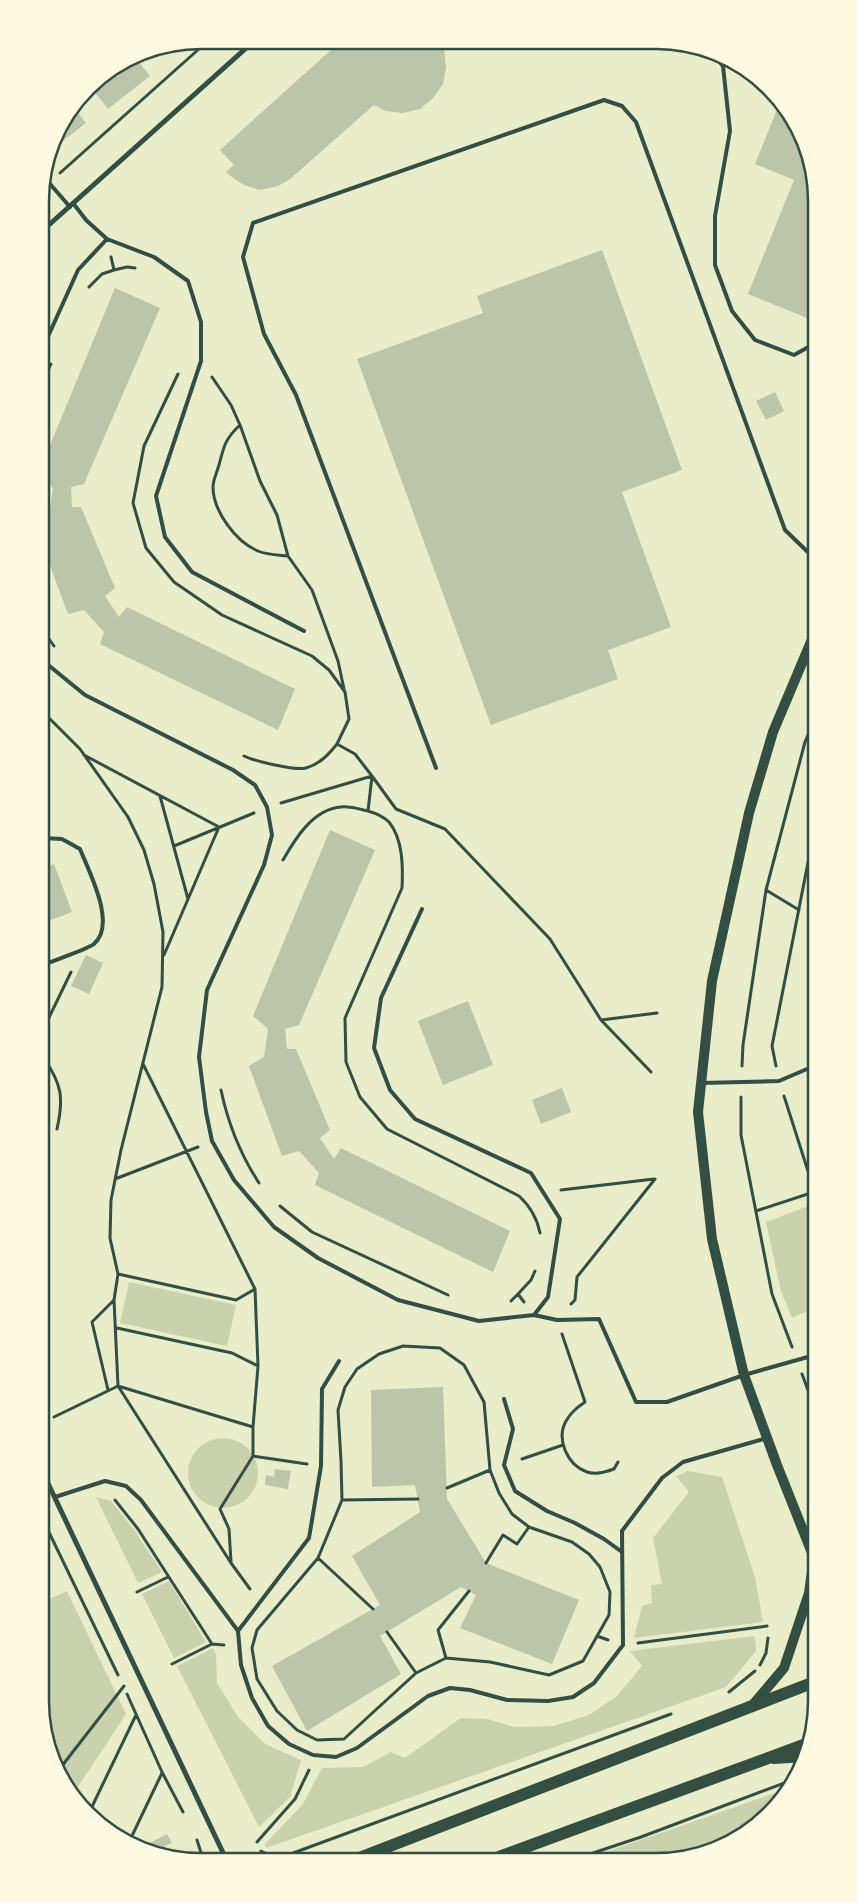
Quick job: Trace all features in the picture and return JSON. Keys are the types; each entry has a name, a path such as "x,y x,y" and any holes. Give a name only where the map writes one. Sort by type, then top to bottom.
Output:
{"main road":[{"path":"808,649 773,732 749,813 712,981 698,1112 712,1239 744,1374 808,1542"},
{"path":"750,1708 784,1668 808,1597"},
{"path":"372,1853 808,1685"},
{"path":"510,1853 801,1746"},
{"path":"768,1759 797,1758"}],"street":[{"path":"49,224 245,49"},
{"path":"49,1485 223,1853"}],"lane":[{"path":"720,63 723,66 730,132 715,216 715,265 732,311 755,340 794,355 808,347"},
{"path":"436,768 296,395 264,334 243,257 253,223 604,100 622,106 636,122 785,530 808,552"},
{"path":"50,183 107,239 154,257 188,281 201,322 201,361 156,496 165,537 192,572 304,631"},
{"path":"49,334 78,270 107,239"},
{"path":"49,666 84,696 233,770 255,786 267,807 272,835 264,865 207,990 199,1058 212,1141 234,1180 274,1227 318,1258 398,1300 479,1321 534,1315 557,1320 599,1319 636,1402 667,1402 744,1374 808,1357"},
{"path":"49,838 62,839 80,849 102,905 103,927 94,944 49,963"},
{"path":"422,909 381,998 374,1048 390,1090 415,1119 532,1173 544,1192 560,1219 548,1297 534,1315"},
{"path":"701,1083 779,1081 808,1069"},
{"path":"238,1630 261,1603 309,1538 321,1466 322,1388 339,1361"},
{"path":"504,1399 513,1429 504,1465 515,1491 547,1511 575,1523 604,1539 622,1552"},
{"path":"55,1497 105,1481 126,1486 141,1500 238,1630 241,1665 252,1698 268,1726 289,1744 313,1755 336,1756 357,1748 428,1696 450,1688 470,1690 507,1700 548,1701 573,1697 594,1683 623,1645 622,1531 662,1478 683,1462 767,1438"}],"path":[{"path":"50,181 199,49"},
{"path":"114,270 127,267 138,269"},
{"path":"201,361 231,405 260,481 277,515 288,556 312,590 338,661 349,719 338,744 325,759 305,768 278,766 239,754"},
{"path":"180,370 144,446 133,503 146,548 174,582 222,615 312,656 329,670 345,692"},
{"path":"240,425 228,436 222,452 213,486 215,504 228,525 243,543 258,551 288,556"},
{"path":"49,639 55,647"},
{"path":"49,718 84,754 128,817 144,850 154,884 163,932 162,987 142,1064 111,1200 110,1238 118,1274 114,1300 117,1328 118,1386 231,1564 261,1603"},
{"path":"338,744 355,754 396,808 445,828 550,939 601,1020 651,1072"},
{"path":"84,754 218,828"},
{"path":"174,846 267,807 372,776"},
{"path":"368,811 372,776"},
{"path":"160,796 188,899"},
{"path":"282,862 296,838 324,812 340,807 353,807 379,815 389,822 397,838 403,866 402,888 345,1018 346,1062 360,1097 387,1129 519,1196 527,1203 534,1214 541,1235"},
{"path":"163,958 218,828"},
{"path":"808,863 772,1046 779,1081 808,1170"},
{"path":"766,890 799,910"},
{"path":"49,1018 82,949"},
{"path":"601,1020 657,1013"},
{"path":"142,1064 255,1289 258,1366 253,1427 253,1456 220,1509 229,1529 231,1564"},
{"path":"49,1067 57,1080 61,1095 62,1109 57,1130"},
{"path":"220,1084 225,1112 233,1133 249,1167 264,1190"},
{"path":"115,1179 233,1133"},
{"path":"544,1192 655,1179"},
{"path":"756,1211 808,1194"},
{"path":"277,1203 312,1232 456,1299"},
{"path":"510,1301 531,1280 537,1266"},
{"path":"118,1274 236,1300 255,1289"},
{"path":"518,1294 534,1315"},
{"path":"108,1390 92,1322 114,1300"},
{"path":"117,1328 232,1353 258,1366"},
{"path":"403,1346 440,1348 464,1365 484,1402 490,1470 499,1493 512,1514 529,1527 572,1542 589,1554 600,1567 610,1592 609,1615 583,1661 550,1675 490,1662 446,1658 416,1674 344,1739 318,1740 297,1730 277,1711 257,1679 252,1648 257,1630 318,1558 342,1500 342,1460 338,1410 345,1387 357,1368 379,1354 403,1346"},
{"path":"54,1416 118,1386 253,1427"},
{"path":"446,1488 490,1470 563,1445"},
{"path":"253,1456 321,1466"},
{"path":"108,1496 114,1499 138,1529 212,1644 172,1664"},
{"path":"342,1500 418,1499"},
{"path":"486,1563 503,1535 517,1544 529,1527"},
{"path":"49,1532 119,1677"},
{"path":"318,1558 373,1609"},
{"path":"137,1592 168,1577"},
{"path":"446,1658 438,1630 469,1591"},
{"path":"623,1645 767,1626"},
{"path":"387,1632 416,1674"},
{"path":"728,1692 759,1667 766,1653 768,1638"},
{"path":"63,1765 124,1686 162,1772 185,1816"},
{"path":"293,1853 673,1713"},
{"path":"91,1807 136,1714"},
{"path":"257,1842 295,1799 309,1772 313,1755"},
{"path":"131,1837 162,1772"},
{"path":"594,1853 785,1783"},
{"path":"195,1833 200,1853"},
{"path":"261,1851 265,1853"}],"green space":[{"path":"808,1206 808,1310 792,1318 781,1291 766,1222"},
{"path":"129,1282 236,1305 227,1346 120,1323"},
{"path":"223,1438 236,1441 248,1448 255,1460 258,1473 255,1486 248,1498 236,1505 223,1508 210,1505 198,1498 191,1486 188,1473 191,1460 198,1448 210,1441"},
{"path":"688,1471 722,1477 755,1577 763,1622 634,1638 642,1606 652,1603 651,1585 662,1584 653,1538 689,1492 676,1476"},
{"path":"96,1497 111,1501 135,1531 162,1572 138,1583"},
{"path":"169,1581 206,1642 174,1658 142,1594"},
{"path":"67,1591 126,1714 77,1789 60,1759 50,1721 49,1599"},
{"path":"755,1636 756,1651 726,1687 266,1848 265,1844 303,1804 322,1768 363,1767 391,1752 405,1758 461,1718 488,1719 514,1727 553,1726 589,1715 617,1696 642,1666 630,1651"},
{"path":"213,1648 216,1654 217,1683 238,1717 265,1744 301,1760 290,1797 259,1827 177,1666"},
{"path":"779,1792 757,1816 732,1833 714,1842 676,1852 603,1853"}],"building":[{"path":"332,49 444,49 446,68 443,84 433,98 420,109 403,113 385,111 374,105 290,179 278,186 260,190 244,185 226,172 234,165 220,150"},
{"path":"139,62 150,76 108,109 94,92 116,74"},
{"path":"777,109 797,143 807,181 808,318 748,294 794,180 755,164"},
{"path":"77,112 86,123 60,143"},
{"path":"602,250 682,470 622,492 671,627 608,650 618,679 491,725 357,359 483,313 477,296"},
{"path":"115,288 160,308 84,484 71,487 72,507 81,507 115,588 105,596 119,617 127,607 295,689 278,730 100,644 104,632 84,610 68,614 49,563 49,515 53,488 49,484 49,448"},
{"path":"775,392 784,411 766,420 756,401"},
{"path":"330,830 375,850 299,1025 285,1029 287,1049 296,1049 330,1130 320,1138 334,1159 341,1148 510,1231 493,1272 315,1185 319,1173 299,1151 282,1156 249,1066 264,1057 268,1029 253,1016"},
{"path":"54,864 72,912 49,921 49,866"},
{"path":"86,955 103,963 89,994 71,986"},
{"path":"468,1001 493,1065 443,1085 418,1021"},
{"path":"562,1088 571,1112 541,1124 532,1100"},
{"path":"443,1387 447,1499 486,1563 579,1600 552,1664 460,1628 476,1595 461,1587 380,1636 401,1674 307,1731 272,1666 380,1605 352,1556 420,1512 415,1485 372,1487 371,1390"},
{"path":"275,1469 291,1471 288,1489 265,1485 266,1475 274,1477"},
{"path":"167,1834 172,1843 162,1848 150,1843"}]}
